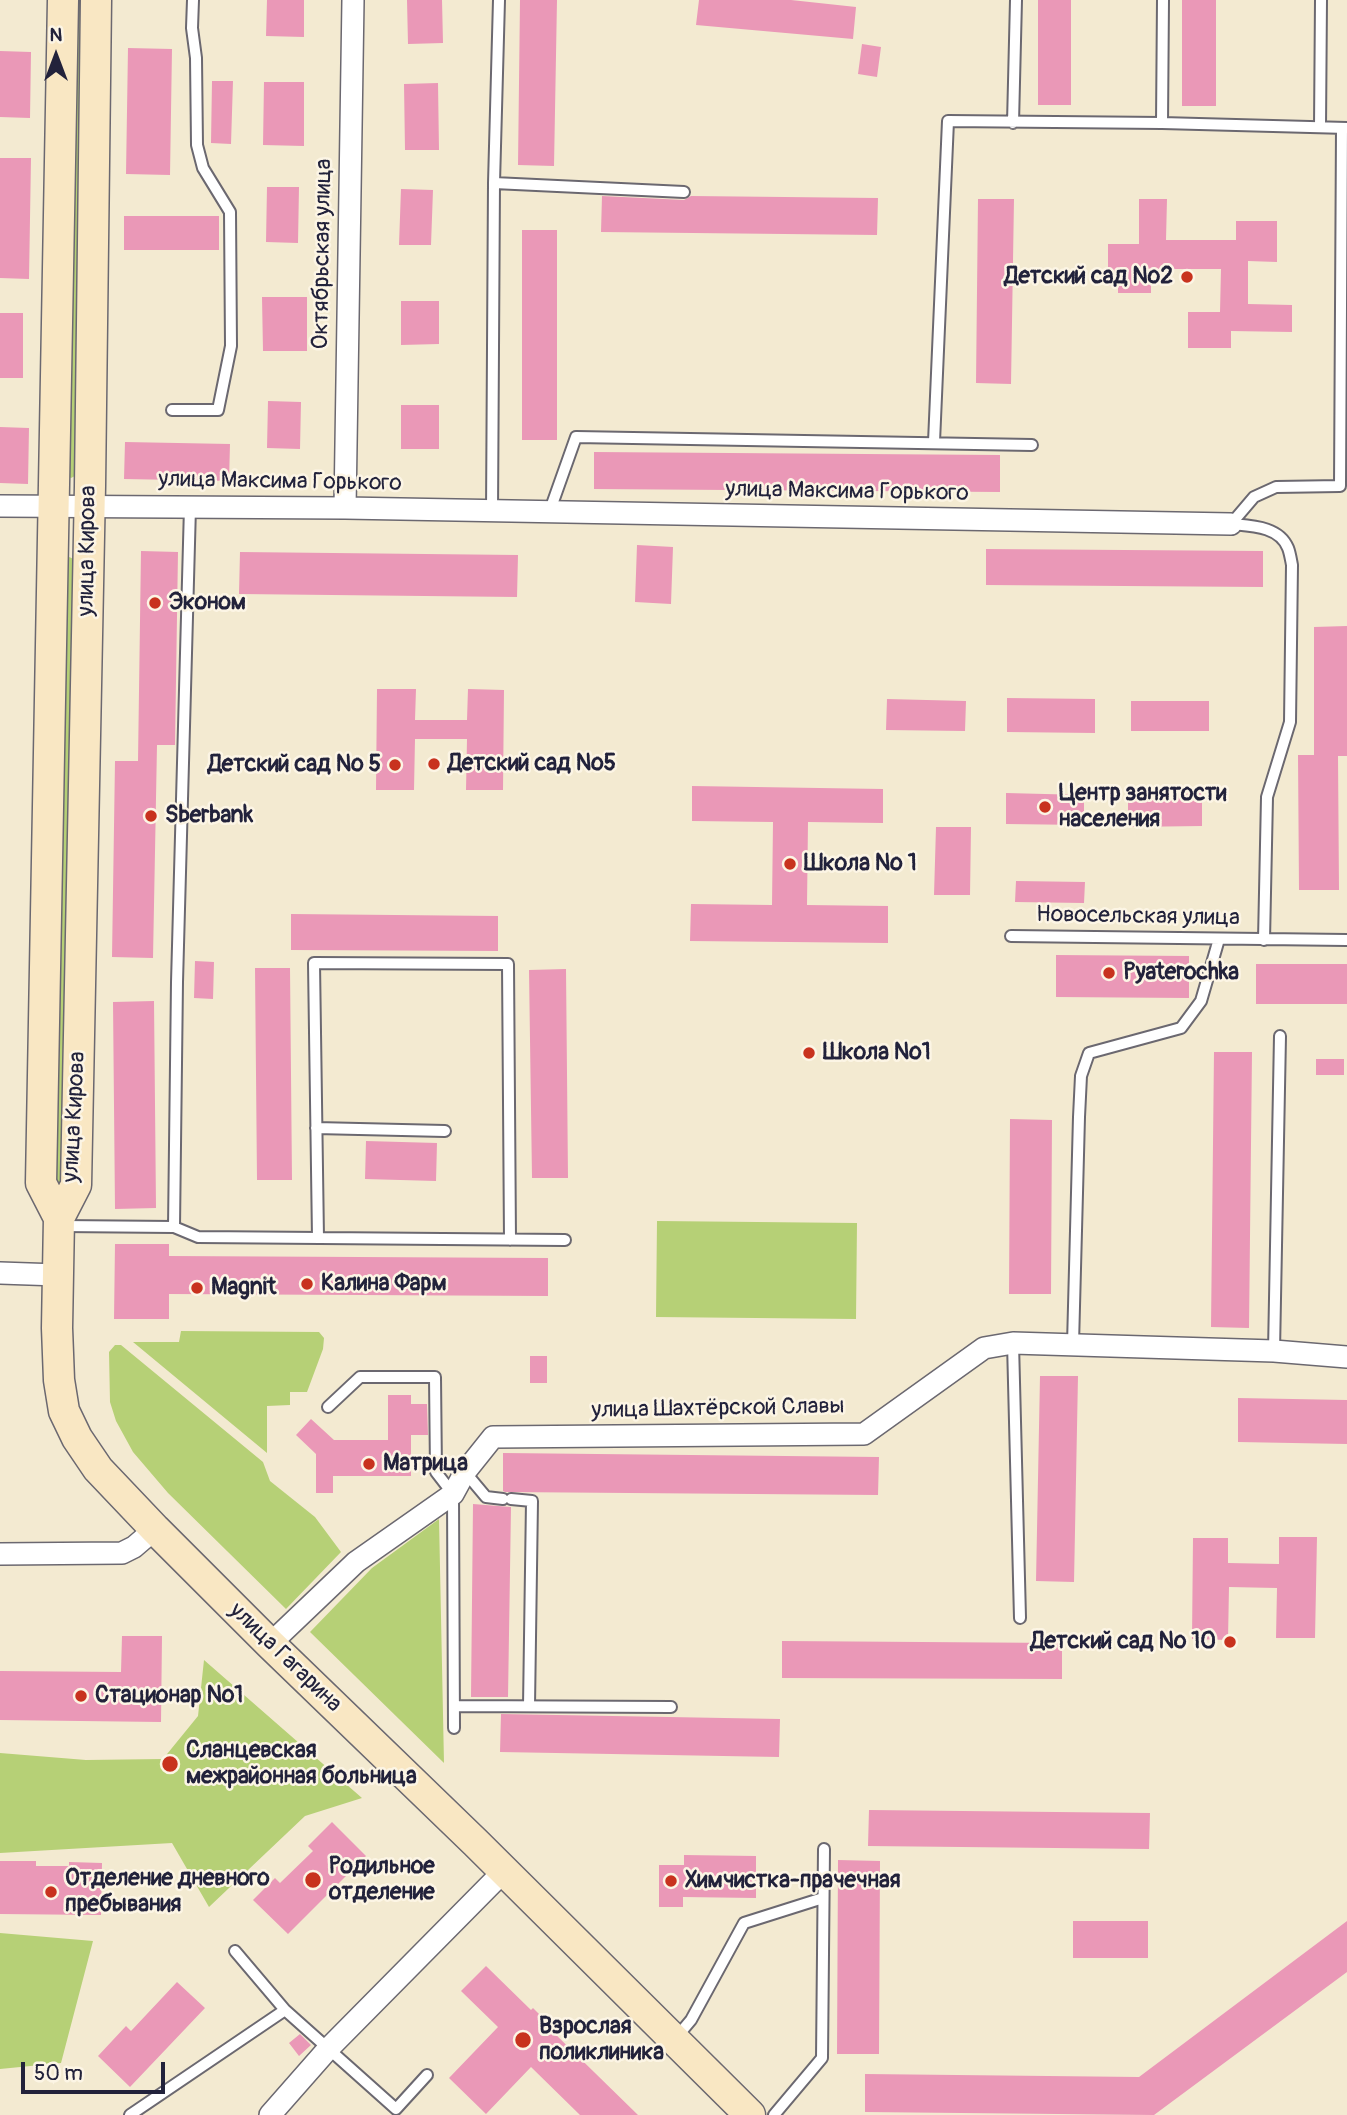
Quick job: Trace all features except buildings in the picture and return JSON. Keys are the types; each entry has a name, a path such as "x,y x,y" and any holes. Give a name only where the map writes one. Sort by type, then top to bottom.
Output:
{"main road":[{"name":"улица Кирова","path":"59,1223 41,1183 63,0"},
{"name":"улица Кирова","path":"59,1223 76,1185 96,0"},
{"name":"улица Гагарина","path":"59,1223 58,1380 64,1411 77,1438 98,1469 155,1530 270,1644 750,2115"}],"street":[{"name":"Октябрьская улица","path":"345,508 353,0"},
{"name":"улица Максима Горького","path":"0,506 345,508 1231,524"},
{"path":"0,1273 58,1275"},
{"name":"улица Шахтёрской Славы","path":"270,1644 356,1562 453,1494 465,1472 494,1437 864,1434 984,1348 1013,1343 1274,1351 1347,1357"},
{"path":"0,1554 122,1553 155,1530"},
{"path":"270,2115 328,2049 420,1965 504,1871"}],"lane":[{"path":"172,410 218,410 231,346 230,212 203,168 197,145 193,0"},
{"path":"492,512 494,183 499,0"},
{"path":"1013,123 1016,0"},
{"path":"1162,123 1163,0"},
{"path":"1320,127 1321,0"},
{"path":"934,442 948,121 1345,128 1344,486 1276,487 1254,497 1231,524"},
{"path":"494,183 684,192"},
{"path":"550,513 576,437 1032,444"},
{"path":"174,1227 177,982 190,507"},
{"name":"улица Максима Горького","path":"1231,524 1260,527 1278,534 1288,546 1292,565 1290,722 1268,797 1264,940"},
{"name":"Новосельская улица","path":"1011,936 1347,940"},
{"path":"1073,1344 1081,1076 1089,1053 1181,1028 1201,1001 1219,939"},
{"path":"317,1238 314,963 508,964 510,1240"},
{"path":"1274,1351 1280,1036"},
{"path":"316,1128 445,1131"},
{"path":"59,1223 174,1227 198,1237 565,1240"},
{"path":"1013,1343 1020,1618"},
{"path":"328,1407 360,1377 435,1377 436,1472 453,1494 454,1728"},
{"path":"465,1472 486,1497 532,1501 529,1706"},
{"path":"454,1706 671,1707"},
{"path":"774,2115 822,2058 824,1849"},
{"path":"674,2040 691,2020 744,1923 823,1898"},
{"path":"235,1951 285,2010 396,2109 427,2075"},
{"path":"130,2115 285,2010"}],"green space":[{"path":"72,0 87,0 77,475 71,478 66,475"},
{"path":"62,559 74,559 66,1187 52,1193"},
{"path":"657,1221 857,1223 856,1319 656,1317"},
{"path":"181,1331 319,1332 324,1338 323,1349 307,1392 290,1392 290,1405 267,1406 267,1453 133,1342 179,1342"},
{"path":"115,1345 121,1345 263,1462 270,1481 315,1517 341,1552 286,1609 168,1493 133,1452 116,1421 110,1402 109,1352"},
{"path":"439,1519 444,1763 310,1632 372,1568"},
{"path":"204,1660 362,1798 305,1816 209,1907 172,1843 0,1853 0,1753 86,1760 163,1759 198,1716"},
{"path":"0,1933 93,1941 61,2063 0,2069"}],"place":[{"name":"Детский сад №2","path":"1187,277"},
{"name":"Эконом","path":"155,603"},
{"name":"Детский сад №5","path":"434,764"},
{"name":"Детский сад № 5","path":"395,765"},
{"name":"Центр занятости населения","path":"1045,807"},
{"name":"Sberbank","path":"151,816"},
{"name":"Школа № 1","path":"790,864"},
{"name":"Pyaterochka","path":"1109,973"},
{"name":"Школа №1","path":"809,1053"},
{"name":"Калина Фарм","path":"307,1284"},
{"name":"Magnit","path":"197,1288"},
{"name":"Матрица","path":"369,1464"},
{"name":"Детский сад № 10","path":"1230,1642"},
{"name":"Стационар №1","path":"81,1696"},
{"name":"Сланцевская межрайонная больница","path":"170,1764"},
{"name":"Родильное отделение","path":"313,1880"},
{"name":"Химчистка-прачечная","path":"671,1881"},
{"name":"Отделение дневного пребывания","path":"51,1892"},
{"name":"Взрослая поликлиника","path":"523,2040"}]}
